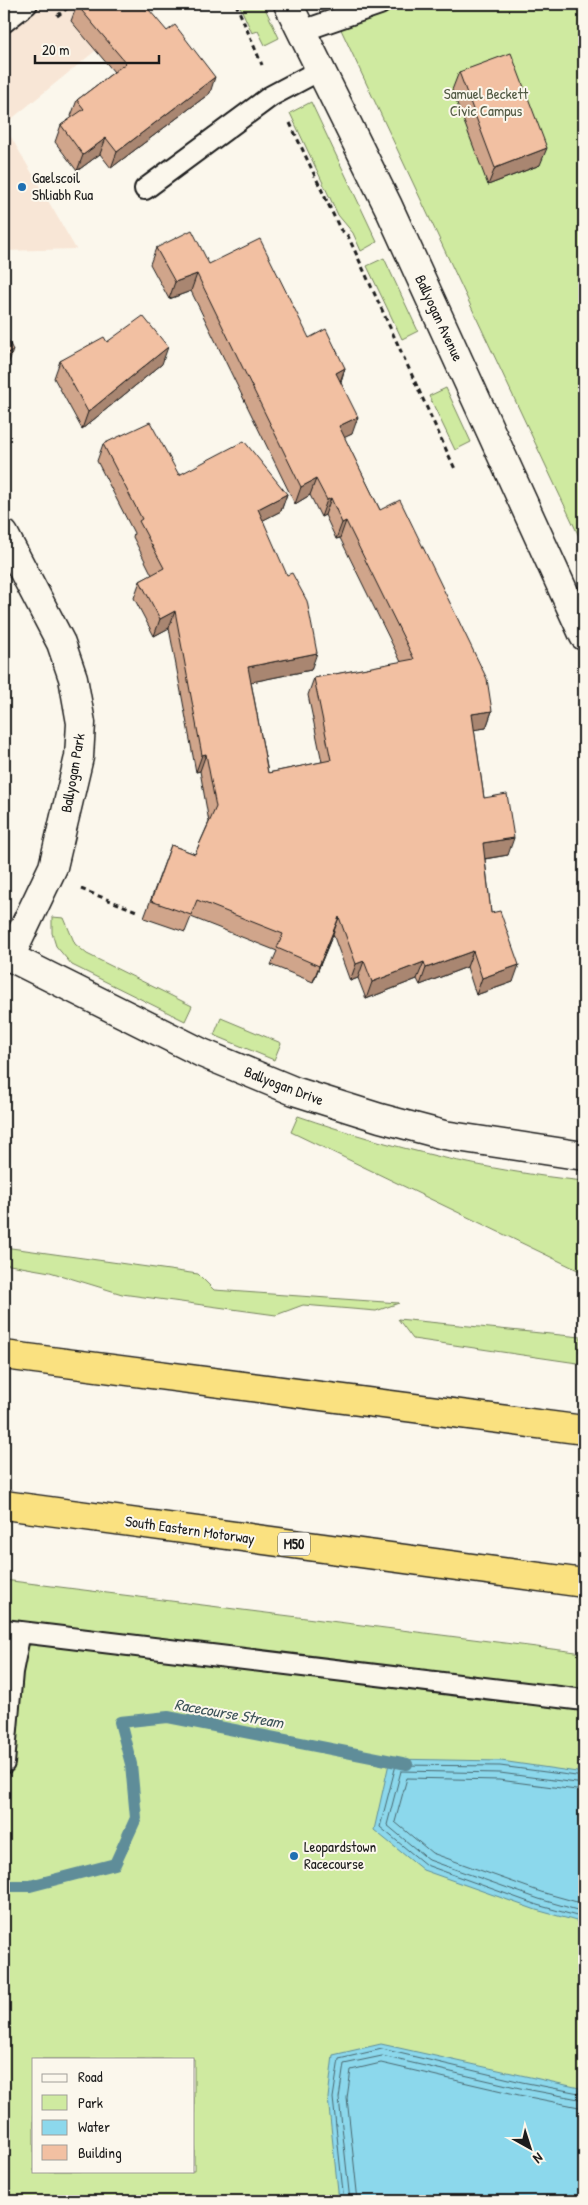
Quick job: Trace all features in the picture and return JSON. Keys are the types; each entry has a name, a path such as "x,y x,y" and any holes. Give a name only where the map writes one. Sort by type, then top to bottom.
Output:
{"highway":[{"path":"4,1355 584,1430"},
{"name":"South Eastern Motorway","path":"4,1505 584,1583"}],"street":[{"name":"Ballyogan Avenue","path":"288,4 385,199 584,636"},
{"name":"Ballyogan Park","path":"4,534 61,643 73,678 81,723 77,765 53,867 7,955"},
{"name":"Ballyogan Drive","path":"7,955 202,1053 294,1091 371,1116 444,1135 584,1156"}],"lane":[{"path":"4,22 27,4"},
{"path":"302,31 380,4"},
{"path":"145,189 275,93 320,70"},
{"path":"4,1763 12,1672 12,1631 584,1700"}],"path":[{"path":"236,4 275,93 340,229 348,236 455,469"},
{"path":"78,888 139,912"}],"shaded area":[{"name":"Gaelscoil Shliabh Rua","path":"4,4 153,4 4,125"},
{"path":"4,125 76,249 4,251"}],"green space":[{"path":"239,4 263,4 279,38 265,45 258,31 252,33"},
{"name":"Samuel Beckett Civic Campus","path":"329,4 584,4 584,547"},
{"path":"311,102 377,242 361,251 353,233 338,215 290,113"},
{"path":"384,258 418,331 402,339 367,266"},
{"path":"446,388 471,442 455,450 429,396"},
{"path":"52,917 64,918 75,944 87,954 192,1006 185,1021 72,965 56,946 52,933"},
{"path":"221,1018 281,1043 274,1060 214,1035"},
{"path":"298,1116 333,1128 440,1157 511,1171 584,1181 584,1273 291,1132"},
{"path":"4,1247 198,1274 214,1290 399,1303 376,1311 303,1305 276,1315 122,1294 50,1272 4,1264"},
{"path":"398,1319 581,1337 579,1352 584,1353 584,1364 413,1339"},
{"name":"Leopardstown Racecourse","path":"4,1580 584,1653 584,2201 4,2201"}],"water":[{"path":"390,1759 501,1761 584,1773 584,1923 536,1910 423,1870 374,1830"},
{"path":"381,2044 584,2089 584,2201 339,2201 328,2098 333,2055"}],"building":[{"path":"78,4 144,4 167,31 175,25 215,77 117,152 106,138 83,155 61,125 84,109 77,100 126,63"},
{"path":"511,53 547,148 495,168 459,72"},
{"path":"192,230 209,264 260,239 309,338 326,329 345,368 336,373 358,417 339,426 380,510 400,500 487,679 492,711 472,714 484,798 507,794 514,838 483,843 491,913 500,911 519,965 482,978 473,951 426,968 424,962 372,982 364,961 356,964 339,917 319,966 277,948 283,934 197,900 191,915 151,901 171,845 195,854 216,807 206,754 202,755 175,611 160,619 140,581 164,568 139,521 142,519 103,444 150,422 179,475 244,441 287,494 258,509 287,575 292,573 307,601 317,653 248,667 268,773 331,760 314,678 414,659 346,521 342,523 331,498 327,500 316,479 301,487 197,274 175,282 156,248"},
{"path":"143,316 168,347 88,412 60,361 104,337 107,342"},
{"path":"4,332 13,350 4,355"}],"waterway":[{"name":"Racecourse Stream","path":"4,1886 30,1886 115,1864 136,1818 131,1764 120,1722 168,1717 407,1764"}],"place":[{"name":"Gaelscoil Shliabh Rua","path":"22,187"},
{"name":"Leopardstown Racecourse","path":"294,1856"}]}
